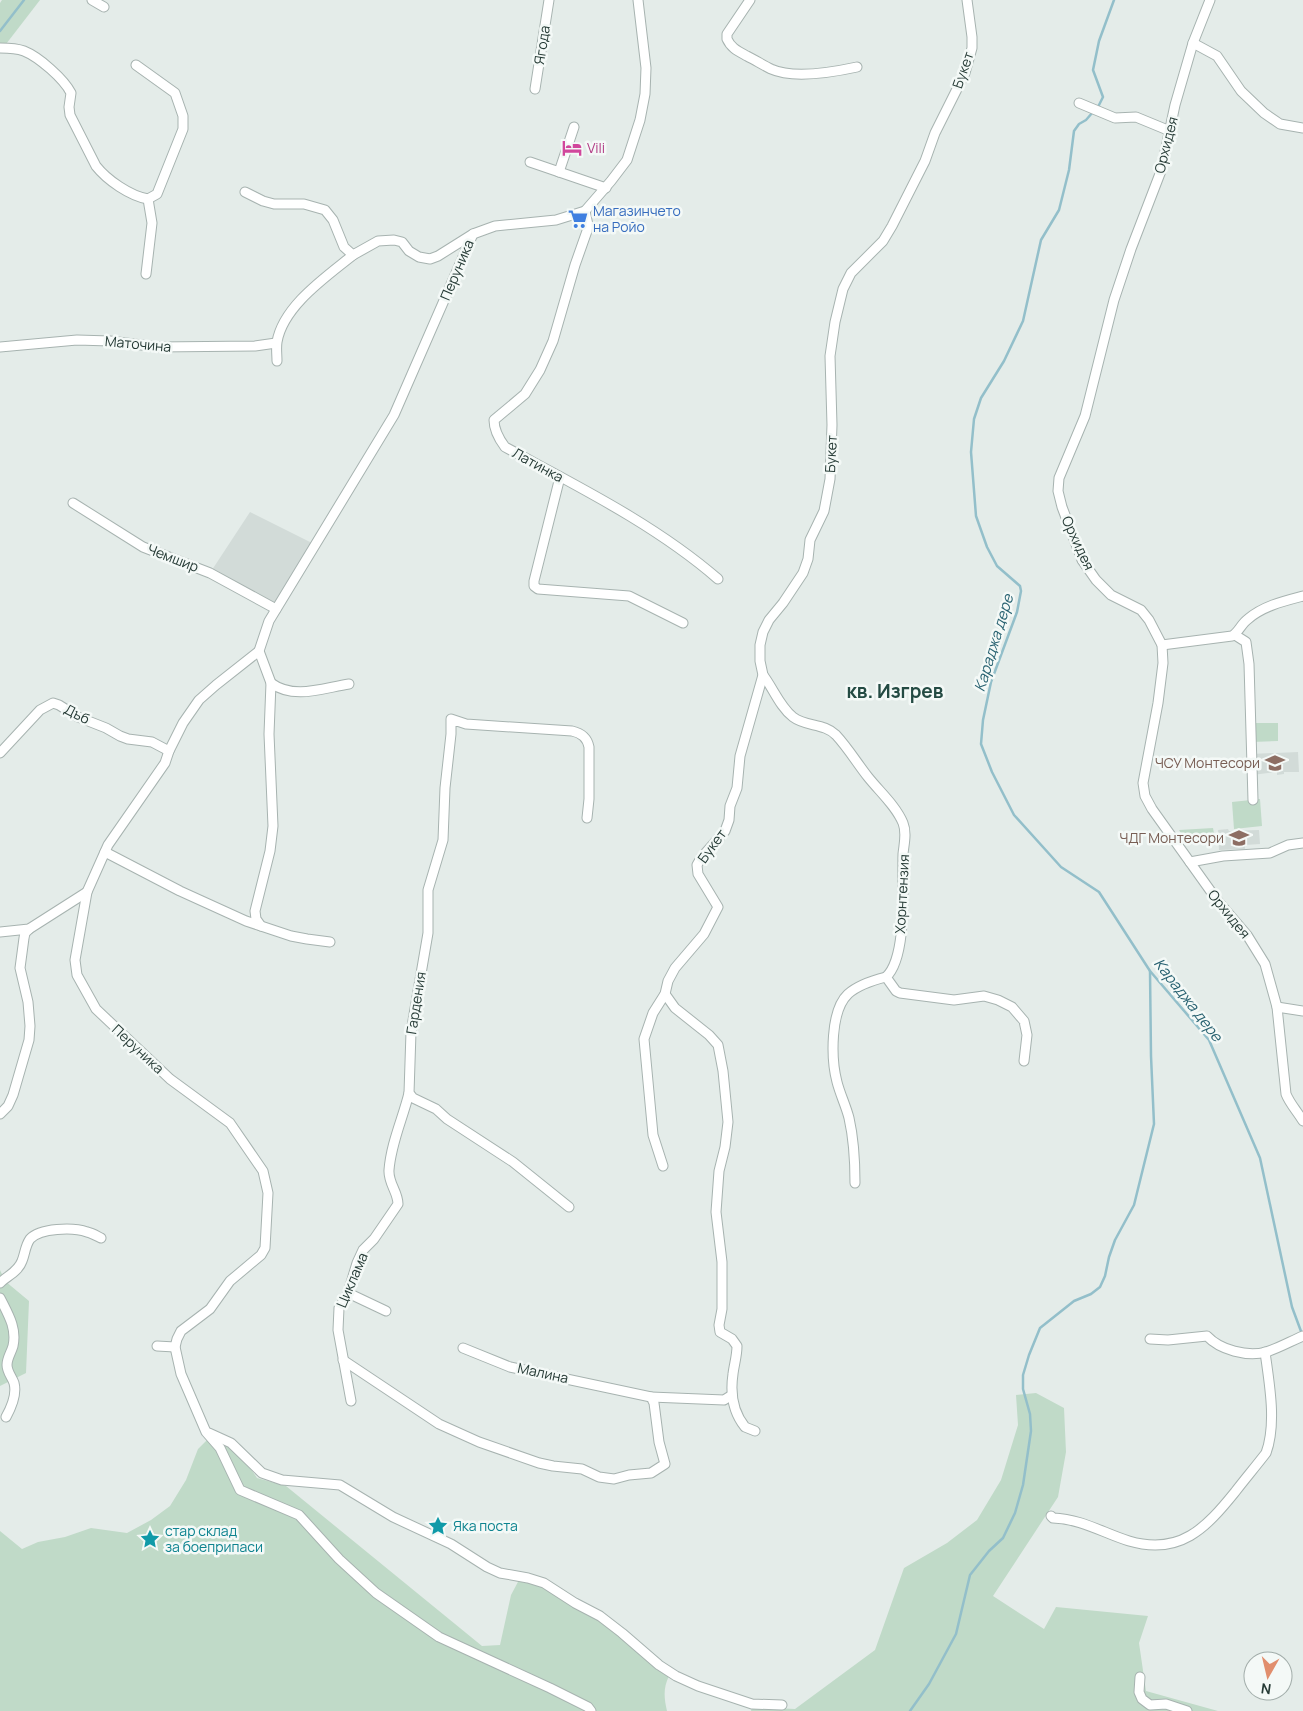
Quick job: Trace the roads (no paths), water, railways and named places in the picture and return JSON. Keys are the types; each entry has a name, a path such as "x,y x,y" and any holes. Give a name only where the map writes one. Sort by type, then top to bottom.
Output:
{"street":[{"path":"92,0 104,7"},
{"name":"Ягода","path":"535,90 549,0"},
{"name":"Перуника","path":"175,1347 181,1331 210,1309 230,1281 261,1255 266,1242 268,1193 263,1171 230,1123 170,1079 96,1010 77,975 75,960 87,892 105,852 165,763 169,750 199,700 259,651 269,620 394,415 472,234 494,226 556,220 584,211 606,188 627,160 642,111 645,94 646,68 638,0"},
{"path":"750,0 727,34 726,38 732,47 772,70 781,72 806,73 857,67"},
{"name":"Букет","path":"664,994 675,968 704,934 718,907 698,874 697,865 724,831 729,820 730,806 737,788 740,756 763,675 760,661 760,645 763,632 769,620 784,603 803,573 808,558 810,540 824,511 828,491 832,425 830,356 835,322 843,289 852,272 883,242 925,161 936,133 965,73 972,48 967,0"},
{"name":"Орхидея","path":"1210,0 1193,43 1175,105 1161,171 1114,300 1084,416 1059,478 1058,492 1082,560 1096,580 1111,595 1141,610 1149,620 1162,645 1163,663 1158,703 1143,783 1145,796 1152,809 1217,900 1258,951 1264,964 1277,1007 1286,1094 1303,1121"},
{"path":"1193,43 1216,56 1241,91 1264,114 1280,124 1301,128"},
{"path":"0,48 15,48 24,51 34,56 51,70 69,90 71,98 70,115 100,172 133,194 148,199 157,194 183,129 183,116 175,93 136,65"},
{"path":"1079,103 1114,118 1143,119 1170,131"},
{"path":"559,172 574,127"},
{"path":"530,162 606,188"},
{"path":"245,192 263,202 304,204 325,210 333,220 344,247 353,255"},
{"path":"146,274 152,223 148,199"},
{"name":"Латинка","path":"584,211 588,224 587,231 553,341 540,370 525,394 494,420 494,427 505,447 639,522 706,568 718,579"},
{"path":"277,361 276,343 286,318 320,282 353,255 378,241 394,240 402,242 409,251 419,257 430,259 438,256 472,234"},
{"name":"Маточина","path":"0,347 77,340 110,341 157,347 255,346 276,343"},
{"path":"560,477 534,586 538,589 629,596 683,623"},
{"name":"Чемшир","path":"73,503 143,547 210,573 276,609"},
{"path":"1162,645 1235,635 1247,619 1272,605 1303,596"},
{"path":"1235,635 1246,642 1253,800"},
{"path":"259,651 271,683 269,734 273,826 270,851 255,911 256,919 261,926"},
{"name":"Хорнтензия","path":"763,675 786,711 793,717 804,723 831,730 836,735 894,808 903,824 905,833 903,912 898,953 892,972 886,977"},
{"path":"271,683 288,692 304,692 349,684"},
{"name":"Дъб","path":"0,753 40,710 53,703 128,740 152,742 169,750"},
{"name":"Гардения","path":"389,1170 397,1132 409,1093 411,1032 428,933 428,890 443,840 445,788 451,734 450,719 466,724 572,731 584,736 588,741 589,747 587,818"},
{"path":"1190,862 1223,856 1270,853 1288,845 1303,843"},
{"path":"105,852 180,891 246,922 299,938 330,942"},
{"path":"0,1114 8,1106 13,1094 29,1040 28,1002 20,968 25,933 87,892"},
{"path":"0,932 29,929"},
{"path":"855,1183 855,1151 849,1116 837,1084 834,1066 835,1021 848,993 869,982 886,977 896,991 900,993 954,1000 984,996 998,1000 1012,1007 1024,1021 1027,1035 1024,1061"},
{"path":"663,1166 653,1135 644,1039 653,1013 664,994 675,1008 709,1035 718,1045 723,1071 728,1122 719,1171 716,1212 722,1262 722,1309 719,1325 720,1332 732,1339 737,1346 732,1376 732,1395 738,1419 745,1427 755,1430"},
{"path":"1277,1007 1303,1011"},
{"path":"409,1093 413,1098 436,1109 447,1120 513,1162 569,1207"},
{"name":"Циклама","path":"351,1401 338,1330 339,1308 348,1292 356,1263 362,1250 374,1239 398,1204 398,1198 390,1183 389,1170"},
{"path":"0,1283 10,1277 22,1262 26,1244 32,1237 47,1230 68,1229 86,1231 101,1238"},
{"path":"348,1292 386,1310"},
{"path":"0,1298 14,1328 15,1337 7,1366 14,1384 14,1394 11,1408 6,1417"},
{"path":"1150,1339 1168,1340 1207,1336 1213,1342 1235,1351 1249,1353 1265,1352 1301,1337"},
{"path":"157,1346 175,1347 181,1374 206,1432 220,1448 240,1490 299,1515 339,1559 376,1593 439,1637 550,1688 588,1707 591,1711"},
{"name":"Малина","path":"463,1348 510,1366 651,1397"},
{"path":"1051,1516 1096,1527 1131,1542 1163,1546 1182,1540 1201,1529 1216,1515 1266,1452 1269,1445 1271,1395 1265,1352"},
{"path":"343,1360 447,1428 479,1442 539,1463 582,1469 599,1477 614,1479 651,1472 665,1464 659,1442 654,1403 651,1397 724,1400 732,1395"},
{"path":"206,1432 230,1443 262,1473 282,1480 340,1485 393,1516 450,1544 487,1567 500,1573 544,1583 600,1616 659,1665 683,1680 752,1704 782,1705"},
{"path":"1140,1677 1139,1692 1142,1699 1150,1704 1166,1704 1187,1711"}],"waterway":[{"path":"0,31 24,0"},
{"name":"Караджа дере","path":"1114,0 1099,41 1093,70 1103,97 1099,105 1074,131 1069,170 1059,210 1041,240 1023,321 1004,361 981,398 974,419 971,452 976,516 987,547 997,566 1020,586 1021,591 1017,612 991,682 983,720 981,744 992,772 1014,815 1061,867 1099,892 1150,971 1209,1040 1260,1158 1292,1307 1302,1334"},
{"path":"910,1711 929,1684 956,1634 970,1575 989,1551 1003,1538 1015,1513 1023,1485 1031,1431 1030,1414 1023,1389 1023,1375 1040,1328 1074,1301 1091,1294 1100,1287 1115,1240 1134,1205 1154,1124 1150,971"}],"place":[{"name":"Vili","path":"572,148"},
{"name":"Магазинчето на Ройо","path":"578,219"},
{"name":"ЧСУ Монтесори","path":"1275,763"},
{"name":"ЧДГ Монтесори","path":"1239,838"},
{"name":"Яка поста","path":"438,1526"},
{"name":"стар склад за боеприпаси","path":"150,1539"}],"district":[{"name":"кв. Изгрев","path":"895,691"}]}
